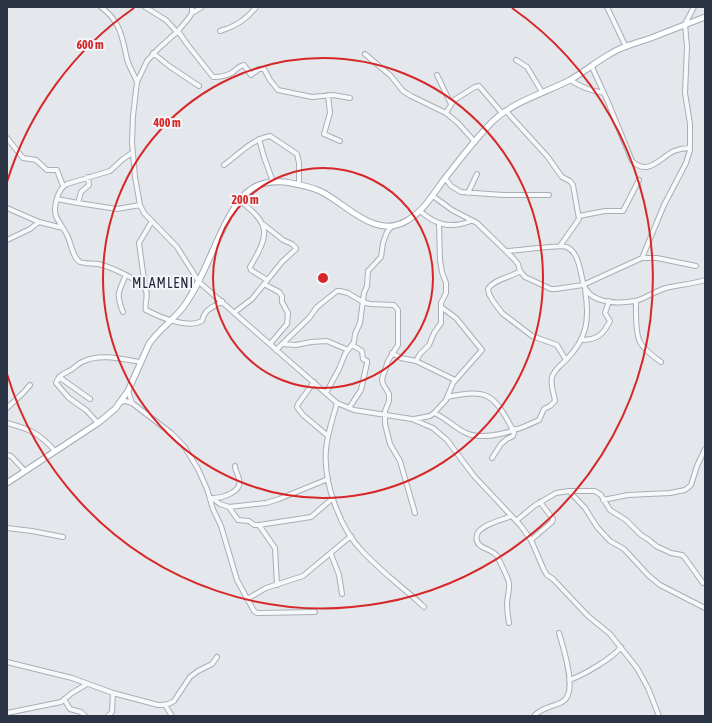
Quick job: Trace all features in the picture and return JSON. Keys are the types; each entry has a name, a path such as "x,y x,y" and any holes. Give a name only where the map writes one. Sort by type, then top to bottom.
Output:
{"main road":[{"path":"7,483 98,423 120,402 128,391 145,350 153,337 172,320 183,307 199,282 224,226 239,200 250,189 259,184 273,182 299,185 320,191 366,221 392,226 408,220 420,211 475,142 492,122 504,112 542,92 570,80 592,67 609,54 705,17"}],"street":[{"path":"101,7 112,16 118,26 123,37 129,63 137,82"},
{"path":"145,7 160,15 178,31 213,76 224,76 233,72 240,65 244,65 251,75 259,69 264,69 278,90 312,97 328,95 350,98"},
{"path":"192,7 192,13"},
{"path":"202,7 192,13 178,31 153,53 143,67 137,82 133,116 132,153 138,198 144,213 177,248 199,282 337,403 349,408 418,421 433,428 447,440 474,476 516,521 531,540 546,574 553,579 588,616 610,634 621,648 643,678 659,716"},
{"path":"220,31 229,29 236,25 250,15 256,7"},
{"path":"607,7 626,47"},
{"path":"642,258 664,205 686,163 690,148 690,124 685,93 685,24 694,7"},
{"path":"153,53 173,69 199,86"},
{"path":"365,54 391,76 403,91 410,96 446,113 458,123 475,142"},
{"path":"516,60 527,67 542,92"},
{"path":"592,67 634,164 640,166 652,165 658,163 673,152 690,148"},
{"path":"437,74 451,104"},
{"path":"570,80 584,89 604,93"},
{"path":"446,113 451,104 458,98 479,86 547,156 562,177 573,185 579,216 577,223 560,246"},
{"path":"328,95 330,112 324,134 340,141"},
{"path":"224,165 259,139 270,136 297,154 300,163 299,185"},
{"path":"7,138 23,158 36,160 47,170 57,170 63,186 57,199 56,215 76,258 80,262 98,264 126,275 145,287"},
{"path":"259,139 273,182"},
{"path":"63,186 110,171 132,153"},
{"path":"468,193 477,174"},
{"path":"78,203 81,192 88,187 88,177"},
{"path":"445,178 451,186 458,191 468,193 548,195"},
{"path":"579,216 606,211 624,211 639,180"},
{"path":"433,196 452,210 480,226 518,264 520,271 528,279 551,289 584,288 642,258 657,258 696,266"},
{"path":"57,199 117,209 140,205"},
{"path":"235,312 252,298 296,248 263,224 239,200"},
{"path":"7,208 39,222 63,228"},
{"path":"420,211 439,224 452,225 471,221"},
{"path":"152,221 140,244 145,287 147,291 146,310 187,324 199,323 202,321 203,314 206,310 222,301"},
{"path":"7,240 30,229 39,222"},
{"path":"263,224 265,232 263,240 250,267 251,270 267,280"},
{"path":"416,361 429,344 440,323 441,303 446,293 447,287 440,260 439,224"},
{"path":"326,393 342,360 352,345 360,323 364,293 367,286 368,271 381,257 384,243 392,226"},
{"path":"434,413 446,419 466,433 472,435 498,434 514,430 539,420 544,409 555,401 552,390 552,377 558,366 566,360 581,340 587,325 584,288 575,255 567,247 560,246 522,251 506,251"},
{"path":"520,271 511,277 492,284 488,289 489,294 502,313 532,336 554,343 566,360"},
{"path":"123,312 118,296 119,290 126,275"},
{"path":"584,288 588,294 595,299 609,301 636,301 667,288 705,280"},
{"path":"264,284 279,292 282,296 281,301 288,313 287,324 270,344"},
{"path":"276,350 309,318 317,306 337,291 348,293 363,302 394,305 398,314 398,345 388,361 382,379 383,384 389,394 389,401 385,411 385,416 388,438 400,461 415,513"},
{"path":"581,340 598,338 602,334 610,321 605,313 609,301"},
{"path":"636,301 640,342 644,348 661,362"},
{"path":"412,419 430,416 434,413 447,397 455,380 482,350 456,318 441,307"},
{"path":"282,344 296,345 316,341 327,341 348,350"},
{"path":"349,408 361,390 367,363 367,361 362,358 362,351 352,345"},
{"path":"392,353 401,358 416,361 455,380"},
{"path":"98,423 86,410 63,392 56,383 59,377 80,362 91,358 140,362"},
{"path":"59,377 90,399"},
{"path":"314,382 297,407 303,415 328,436"},
{"path":"7,408 30,385"},
{"path":"128,391 132,403"},
{"path":"447,397 466,394 482,394 495,402 503,411 514,430 513,436 501,444 492,458"},
{"path":"120,402 125,401 132,403 184,446 201,473 225,540 235,576 255,612 316,612"},
{"path":"337,403 328,436 325,458 332,498 351,536 362,550 385,573 424,607"},
{"path":"7,423 33,431 55,451"},
{"path":"604,500 628,495 670,493 685,490 691,485 697,466 705,449"},
{"path":"7,455 11,456 25,471"},
{"path":"211,498 222,496 236,489 239,485 239,480 235,466"},
{"path":"211,498 220,504 229,507 273,501 328,479"},
{"path":"516,521 540,502 556,493 569,491 595,491 599,493 610,510 626,520 641,535 650,540 656,546 671,553 682,555 703,583"},
{"path":"569,491 585,508 597,527 610,541 624,549 649,576 660,585 705,608"},
{"path":"229,507 238,520 249,521 254,525 259,526 311,517 332,498"},
{"path":"531,540 552,522 553,519 540,502"},
{"path":"509,623 507,612 508,581 497,556 492,551 482,547 477,542 476,536 477,532 487,525 511,516"},
{"path":"259,526 274,548 277,585"},
{"path":"7,528 63,537"},
{"path":"247,599 258,592 303,576 351,536"},
{"path":"330,554 338,575 342,594"},
{"path":"534,716 540,710 564,702 570,690 567,662 559,633"},
{"path":"569,680 582,675 612,657 621,648"},
{"path":"7,662 72,678 113,693 158,705 169,705 174,701 192,675 212,664 217,657"},
{"path":"7,713 56,704 87,684"},
{"path":"108,716 112,712 113,693"},
{"path":"64,700 70,709 80,712 85,716"},
{"path":"165,705 172,716"}],"district":[{"name":"MLAMLENI","path":"163,283"}]}
